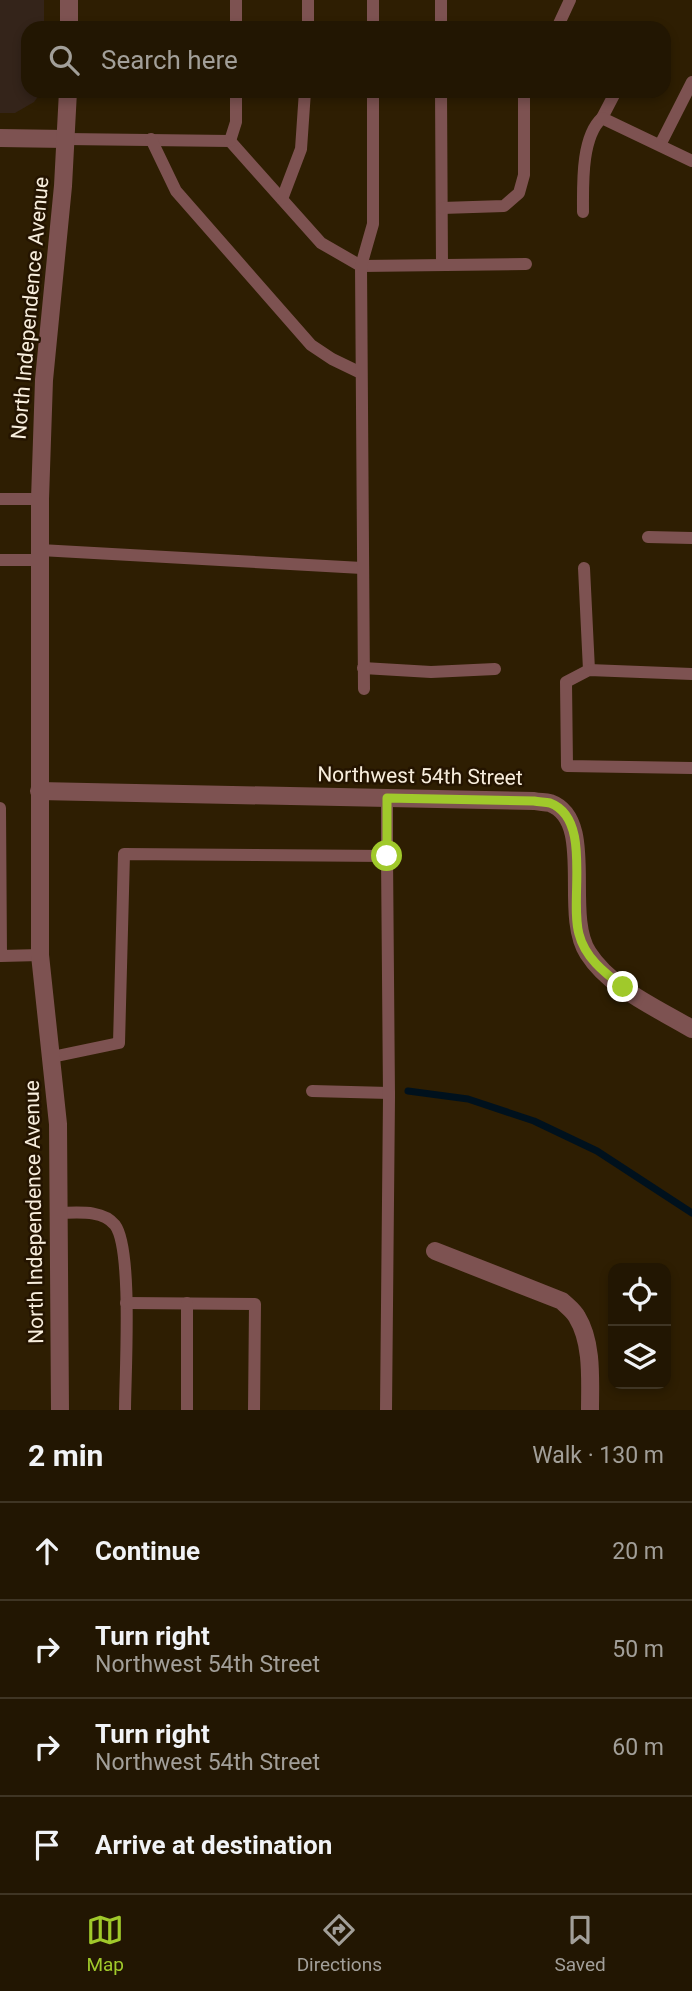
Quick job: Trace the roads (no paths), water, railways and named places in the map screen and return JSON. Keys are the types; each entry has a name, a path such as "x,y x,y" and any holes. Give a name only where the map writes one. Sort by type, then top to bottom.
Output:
{"street":[{"path":"69,0 69,21"},
{"name":"North Independence Avenue","path":"60,1410 58,1124 41,985 40,955 40,499 44,380 68,98"},
{"path":"0,138 66,139"},
{"name":"Northwest 54th Street","path":"39,791 551,803 564,813 574,829 576,918 579,936 587,953 602,971 623,987 692,1029"},
{"path":"435,1251 562,1301 577,1317 586,1340 590,1410"}],"lane":[{"path":"236,0 236,21"},
{"path":"308,0 308,21"},
{"path":"373,0 373,21"},
{"path":"441,0 441,21"},
{"path":"560,21 570,0"},
{"path":"660,145 692,82"},
{"path":"230,141 236,122 236,98"},
{"path":"282,199 301,149 305,98"},
{"path":"364,689 360,266 373,224 373,98"},
{"path":"441,98 442,265"},
{"path":"442,208 504,206 519,193 524,175 524,98"},
{"path":"583,212 583,162 597,123 603,118 613,98"},
{"path":"603,118 692,160"},
{"path":"66,139 230,141 321,243 360,266 526,264"},
{"path":"151,139 176,191 311,345 361,373"},
{"path":"0,499 40,499"},
{"path":"648,537 692,538"},
{"path":"0,560 40,555 362,568"},
{"path":"584,568 589,670"},
{"path":"363,667 431,672 495,670"},
{"path":"692,674 589,670 566,681 567,766 692,768"},
{"path":"386,1410 389,1093 387,798"},
{"path":"0,808 1,956 40,955"},
{"path":"52,1058 119,1043 124,854 387,856"},
{"path":"312,1091 389,1093"},
{"path":"58,1213 95,1213 114,1224 121,1240 126,1267 125,1410"},
{"path":"126,1303 255,1304 254,1410"},
{"path":"187,1303 187,1410"}],"waterway":[{"path":"408,1091 468,1099 534,1121 597,1151 692,1213"}]}
